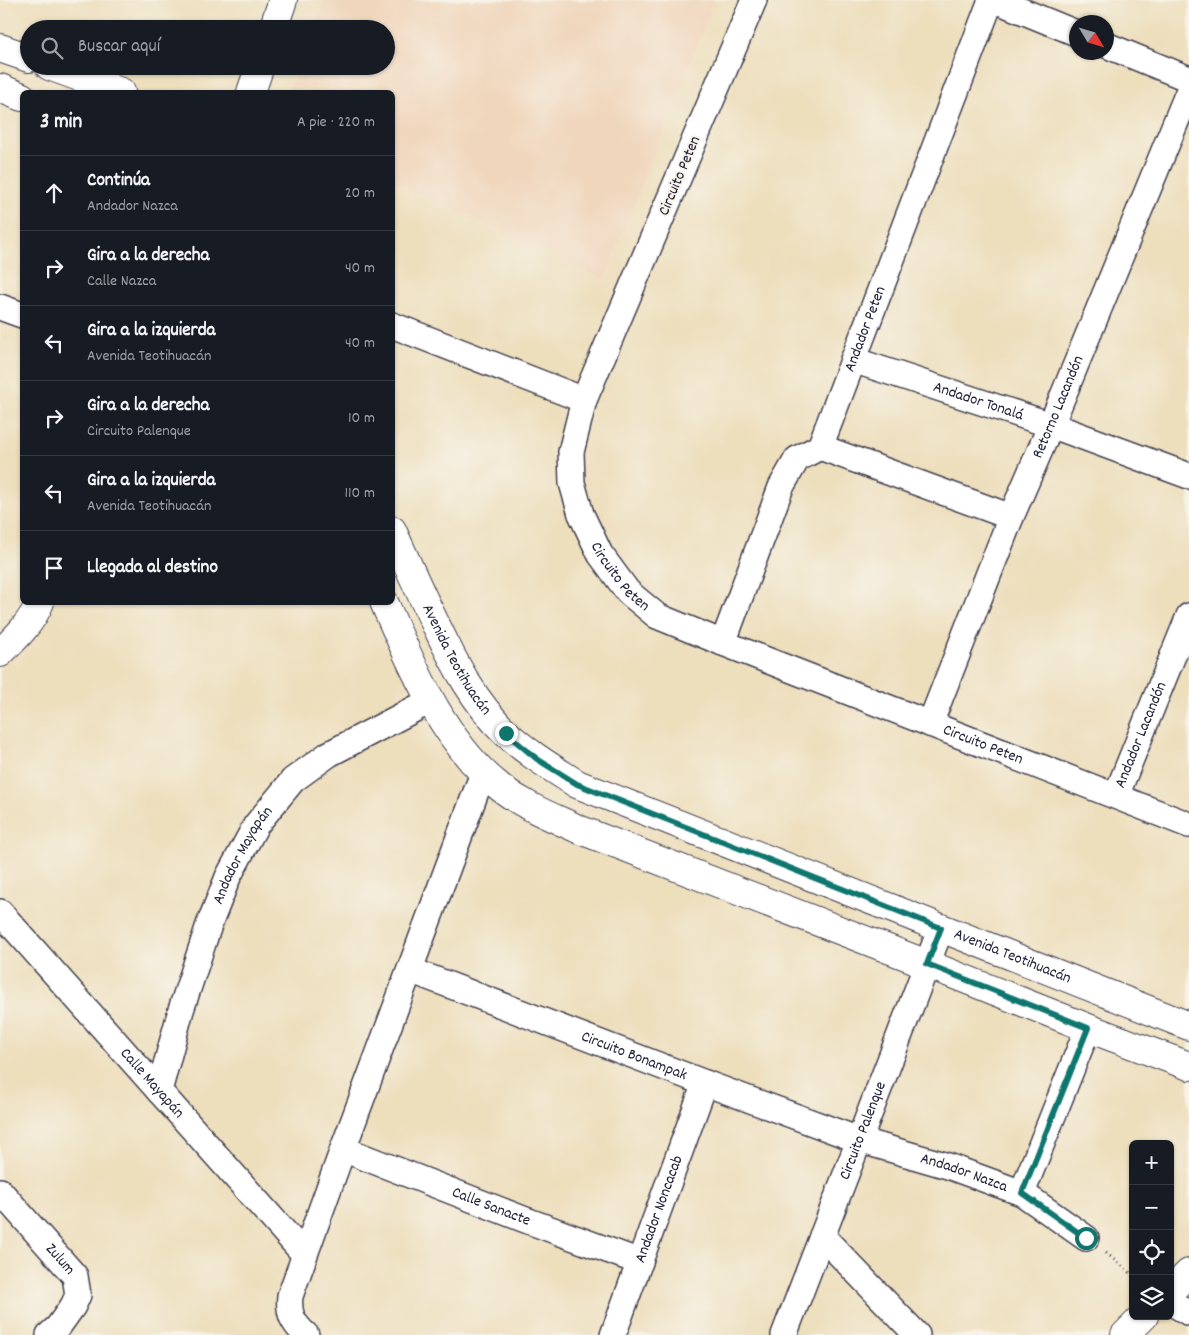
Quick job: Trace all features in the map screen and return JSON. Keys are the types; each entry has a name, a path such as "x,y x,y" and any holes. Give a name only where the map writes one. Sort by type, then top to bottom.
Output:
{"street":[{"path":"276,20 283,0"},
{"name":"Circuito Peten","path":"754,0 584,400 571,452 572,483 582,514 600,554 628,592 657,616 1189,825"},
{"path":"993,0 1069,30"},
{"name":"Andador Peten","path":"820,447 993,0"},
{"path":"0,48 20,55"},
{"path":"1114,48 1189,79"},
{"path":"74,75 115,90"},
{"path":"252,90 257,75"},
{"path":"0,88 20,96"},
{"name":"Retorno Lacandón","path":"930,724 1011,517 1189,90"},
{"path":"0,307 20,314"},
{"path":"395,326 584,400"},
{"name":"Andador Tonalá","path":"853,360 1051,424 1189,476"},
{"path":"723,643 781,487 797,459 820,447 1011,517"},
{"name":"Avenida Teotihuacán","path":"395,537 417,588 449,653 476,698 506,733 537,759 577,784 1189,1026"},
{"path":"0,653 17,637 39,605"},
{"path":"385,605 430,701 459,744 483,773 501,788 532,808 578,829 1189,1066"},
{"name":"Andador Lacandón","path":"1116,796 1189,616"},
{"name":"Andador Mayapán","path":"159,1091 181,1010 209,925 228,877 256,825 293,780 329,754 430,701"},
{"path":"306,1335 290,1316 290,1296 483,773"},
{"name":"Calle Mayapán","path":"1,916 304,1254"},
{"name":"Circuito Palenque","path":"784,1335 941,928"},
{"name":"Circuito Bonampak","path":"410,970 859,1140"},
{"path":"1022,1193 1088,1028"},
{"name":"Andador Noncacab","path":"613,1335 705,1083"},
{"name":"Andador Nazca","path":"859,1140 948,1166 1022,1193 1086,1238"},
{"name":"Calle Sanacte","path":"343,1149 640,1262"},
{"name":"Zulum","path":"0,1191 75,1276 78,1295 73,1306 58,1327 49,1335"},
{"path":"822,1236 917,1335"},
{"path":"1174,1287 1189,1273"},
{"path":"1174,1304 1189,1313"},
{"path":"1125,1335 1140,1320"}],"path":[{"path":"1086,1238 1129,1272"}],"shaded area":[{"path":"325,0 715,0 604,280 395,182 395,90 289,90 295,75 395,75 395,20 317,20"}],"route":[{"path":"506,733 537,759 577,784 941,928 927,964 1088,1028 1022,1193 1086,1238"}]}
